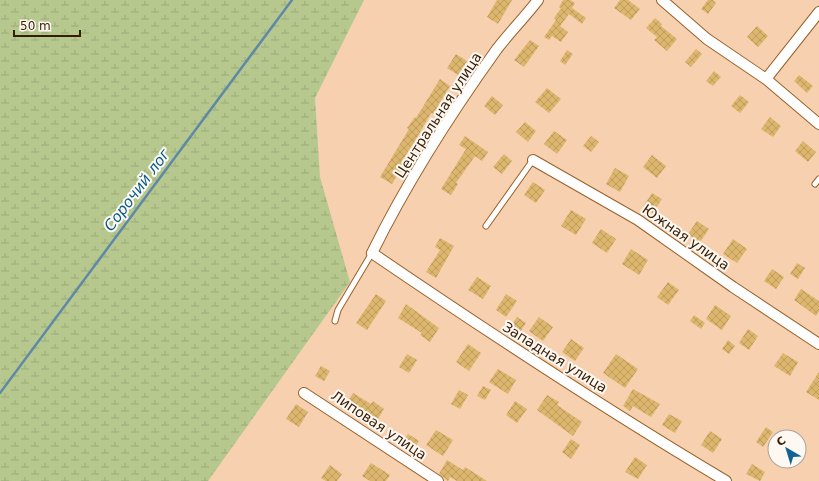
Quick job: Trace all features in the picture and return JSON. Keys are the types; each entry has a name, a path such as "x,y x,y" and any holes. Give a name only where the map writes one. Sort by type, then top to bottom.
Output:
{"street":[{"name":"Центральная улица","path":"372,253 392,213 456,111 498,48 538,0"},
{"path":"662,0 707,39 766,79 819,124"},
{"path":"766,79 819,12"},
{"name":"Южная улица","path":"533,160 638,220 733,287 819,344"},
{"name":"Западная улица","path":"372,253 480,327 726,481"},
{"name":"Липовая улица","path":"304,392 438,481"}],"lane":[{"path":"486,226 533,160"},
{"path":"815,184 819,179"},
{"path":"335,321 338,310 372,253"}],"green space":[{"path":"0,0 364,0 315,98 320,177 350,282 208,481 0,481"}],"building":[{"path":"497,0 512,0 498,24 487,17"},
{"path":"563,0 570,0 575,3 572,8 586,18 582,24 569,14 560,26 568,32 561,42 552,36 549,40 544,37 556,20 554,18 561,8 559,7"},
{"path":"620,0 628,0 640,9 631,20 614,8"},
{"path":"708,0 713,0 716,3 708,14 701,9"},
{"path":"655,18 662,24 661,26 677,39 667,51 654,40 657,37 646,28"},
{"path":"757,26 768,36 758,47 747,37"},
{"path":"530,40 539,46 524,67 514,60"},
{"path":"696,49 702,54 691,67 685,62"},
{"path":"567,50 573,54 565,65 560,61"},
{"path":"456,54 467,61 458,75 447,68"},
{"path":"714,71 721,77 713,86 706,81"},
{"path":"799,75 813,86 807,93 794,81"},
{"path":"440,79 450,86 433,114 431,113 401,162 404,164 392,184 380,177 409,129 407,128 415,117 416,118"},
{"path":"547,88 561,99 549,113 535,102"},
{"path":"740,95 749,102 740,113 731,106"},
{"path":"492,96 503,105 495,115 484,106"},
{"path":"770,117 781,126 773,137 761,129"},
{"path":"525,122 536,131 528,142 516,132"},
{"path":"554,131 567,140 557,154 544,144"},
{"path":"465,136 488,152 482,161 475,156 456,183 458,184 451,195 441,189 466,149 459,145"},
{"path":"591,136 599,142 591,152 583,146"},
{"path":"803,141 816,152 808,162 795,151"},
{"path":"504,154 512,161 502,174 493,167"},
{"path":"652,155 666,166 657,178 643,167"},
{"path":"615,168 629,176 620,192 606,184"},
{"path":"533,182 545,190 536,203 524,195"},
{"path":"652,193 662,199 653,213 643,207"},
{"path":"571,210 586,219 576,235 561,226"},
{"path":"697,221 709,229 700,242 688,234"},
{"path":"601,229 616,239 607,253 592,243"},
{"path":"440,238 454,246 436,278 426,272 440,250 435,247"},
{"path":"733,239 747,249 737,263 723,254"},
{"path":"631,249 648,260 639,275 622,264"},
{"path":"797,263 805,268 798,279 790,274"},
{"path":"772,269 784,277 776,289 764,281"},
{"path":"477,277 491,286 483,299 468,290"},
{"path":"668,282 679,290 668,305 657,297"},
{"path":"801,289 819,301 819,311 816,316 794,300"},
{"path":"376,294 386,301 367,330 356,323"},
{"path":"506,294 517,301 506,317 496,310"},
{"path":"406,304 439,328 430,342 420,335 422,333 398,318"},
{"path":"715,305 731,316 722,330 706,319"},
{"path":"694,315 705,323 701,329 690,321"},
{"path":"517,317 526,323 518,335 509,329"},
{"path":"539,317 553,327 543,341 529,331"},
{"path":"748,329 758,336 749,350 739,343"},
{"path":"571,339 584,348 575,361 562,352"},
{"path":"728,340 735,346 729,354 722,349"},
{"path":"468,344 481,353 469,371 456,362"},
{"path":"783,353 798,362 790,376 774,366"},
{"path":"407,354 417,360 409,373 399,367"},
{"path":"616,354 638,369 625,388 603,373"},
{"path":"321,366 330,371 324,381 315,376"},
{"path":"498,369 516,380 508,394 489,382"},
{"path":"819,372 819,400 806,392"},
{"path":"483,386 491,390 485,400 477,396"},
{"path":"633,389 660,404 651,417 633,406 630,411 623,406"},
{"path":"459,390 468,395 460,409 451,404"},
{"path":"353,393 371,404 373,401 384,409 378,419 359,407 355,414 344,408"},
{"path":"547,395 559,402 557,405 582,422 573,436 537,410"},
{"path":"515,401 527,409 517,423 506,415"},
{"path":"296,404 308,412 299,427 286,419"},
{"path":"669,414 682,421 675,433 662,425"},
{"path":"766,427 769,429 767,429 767,441 763,447 756,442"},
{"path":"436,430 453,440 443,456 426,445"},
{"path":"710,431 722,439 713,453 701,445"},
{"path":"408,434 419,441 411,453 400,446"},
{"path":"571,439 580,445 571,459 562,452"},
{"path":"635,457 647,465 638,479 625,472"},
{"path":"447,460 463,470 465,467 487,481 457,481 450,477 448,481 439,474"},
{"path":"371,463 390,475 386,481 370,481 362,476"},
{"path":"752,464 765,472 760,481 746,474"},
{"path":"330,465 342,474 337,481 326,481 321,478"}],"waterway":[{"name":"Сорочий лог","path":"0,393 292,0"}]}
